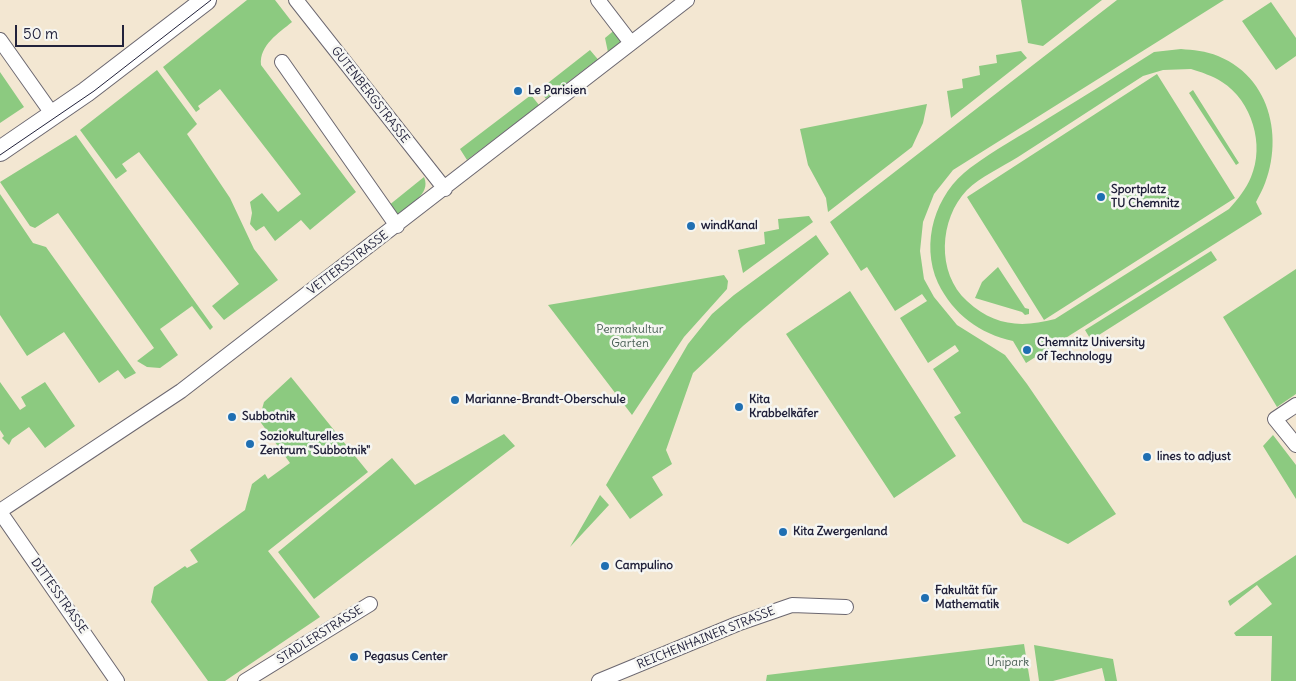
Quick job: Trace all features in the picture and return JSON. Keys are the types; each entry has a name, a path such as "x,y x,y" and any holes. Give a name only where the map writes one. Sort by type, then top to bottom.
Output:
{"street":[{"path":"0,151 53,115 206,0"},
{"name":"GUTENBERGSTRASSE","path":"296,0 445,189"},
{"path":"598,0 631,43"},
{"name":"VETTERSSTRASSE","path":"0,511 167,401 445,189 687,0"},
{"path":"0,40 53,115"},
{"path":"282,62 397,226"},
{"path":"1296,406 1275,419 1296,445"},
{"name":"DITTESSTRASSE","path":"0,511 117,681"},
{"name":"STADLERSTRASSE","path":"246,681 370,604"},
{"name":"REICHENHAINER STRASSE","path":"599,681 737,624 792,605 846,607"}],"green space":[{"path":"247,0 275,0 292,22 271,40 263,51 261,65 356,192 310,230 301,220 275,241 264,226 256,231 250,224 252,213 250,202 262,193 278,212 301,194 220,89 198,106 200,109 196,112 163,67"},
{"path":"1021,0 1102,0 1043,46 1028,43"},
{"path":"1117,0 1224,0 953,170 934,194 923,222 920,251 924,279 934,297 957,325 1005,355 1116,514 1068,544 1023,522 954,417 961,413 933,369 959,351 955,345 928,363 900,318 927,301 922,294 895,311 867,267 861,271 830,222"},
{"path":"1271,2 1296,38 1296,56 1276,70 1242,21"},
{"path":"617,28 621,42 609,57 605,38"},
{"path":"1181,49 1213,54 1238,67 1253,82 1264,100 1270,120 1273,141 1271,162 1265,183 1256,202 1262,214 1026,363 1013,341 989,333 969,321 951,304 938,283 930,252 934,220 940,205 958,179 979,161 1154,52","holes":["1191,69 1207,74 1232,90 1241,100 1253,125 1257,151 1255,165 1247,186 1229,209 1055,319 1031,324 1008,323 987,316 967,301 957,289 950,276 945,246 951,216 967,190 985,176 1018,157 1143,76 1163,70"]},
{"path":"590,50 601,63 594,62 546,99 539,90"},
{"path":"1021,51 1027,58 951,118 947,91 963,88 962,79 980,75 979,66 997,63 996,55"},
{"path":"157,70 197,124 187,134 230,198 254,249 278,280 224,320 212,306 239,284 139,152 122,164 127,171 116,179 80,130"},
{"path":"0,72 24,107 0,123"},
{"name":"Sportplatz TU Chemnitz","path":"1157,74 1235,198 1044,320 967,197"},
{"path":"1193,90 1239,163 1236,165 1189,93"},
{"path":"531,95 539,105 467,160 460,149"},
{"path":"927,104 923,123 912,147 828,212 826,198 808,165 800,129"},
{"path":"76,135 213,327 210,330 192,306 160,329 178,355 160,368 147,367 137,361 154,348 58,213 35,228 30,226 0,182"},
{"path":"424,177 426,183 422,195 395,216 388,206"},
{"path":"0,194 33,243 46,247 136,373 125,379 118,370 99,383 64,332 27,356 0,315"},
{"path":"809,216 813,222 743,273 738,250 765,244 764,232 779,229 778,219"},
{"path":"816,235 829,254 743,326 693,373 666,450 672,464 652,477 663,495 630,519 606,485 688,344 712,314 734,295"},
{"path":"1211,251 1217,260 1091,340 1085,330"},
{"path":"998,267 1025,308 1029,309 1029,314 1025,315 1022,312 975,298 982,282"},
{"path":"1296,269 1296,394 1277,407 1223,317"},
{"name":"Permakultur Garten","path":"724,275 728,281 727,289 684,337 632,415 548,305"},
{"path":"850,291 956,456 894,498 786,334"},
{"path":"291,377 368,472 268,551 320,617 225,681 208,681 151,602 154,587 185,566 187,568 198,562 190,550 245,510 252,484 265,474 268,479 290,463 259,420 264,402"},
{"path":"0,382 20,410 26,406 21,397 45,382 75,426 45,448 29,427 12,439 9,445 2,438 4,436 0,430"},
{"path":"504,434 515,446 314,599 278,552 392,458 415,485"},
{"path":"1273,435 1296,465 1296,499 1263,446"},
{"path":"600,495 609,505 570,547"},
{"path":"1296,555 1296,681 1271,681 1272,636 1236,636 1234,633 1272,604 1257,585 1230,606 1228,601"},
{"name":"Unipark","path":"1024,644 1030,681 766,681 767,675"},
{"path":"1034,645 1113,659 1117,681 1105,681 1102,668 1053,681 1039,681"}],"tram line":[{"path":"0,155 94,91 211,0"}],"place":[{"name":"Le Parisien","path":"518,91"},
{"name":"Sportplatz TU Chemnitz","path":"1101,197"},
{"name":"windKanal","path":"691,226"},
{"name":"Chemnitz University of Technology","path":"1027,350"},
{"name":"Marianne-Brandt-Oberschule","path":"455,400"},
{"name":"Kita Krabbelkäfer","path":"739,407"},
{"name":"Subbotnik","path":"232,417"},
{"name":"Soziokulturelles Zentrum \"Subbotnik\"","path":"250,444"},
{"name":"lines to adjust","path":"1147,457"},
{"name":"Kita Zwergenland","path":"783,532"},
{"name":"Campulino","path":"605,566"},
{"name":"Fakultät für Mathematik","path":"925,598"},
{"name":"Pegasus Center","path":"354,657"}]}
